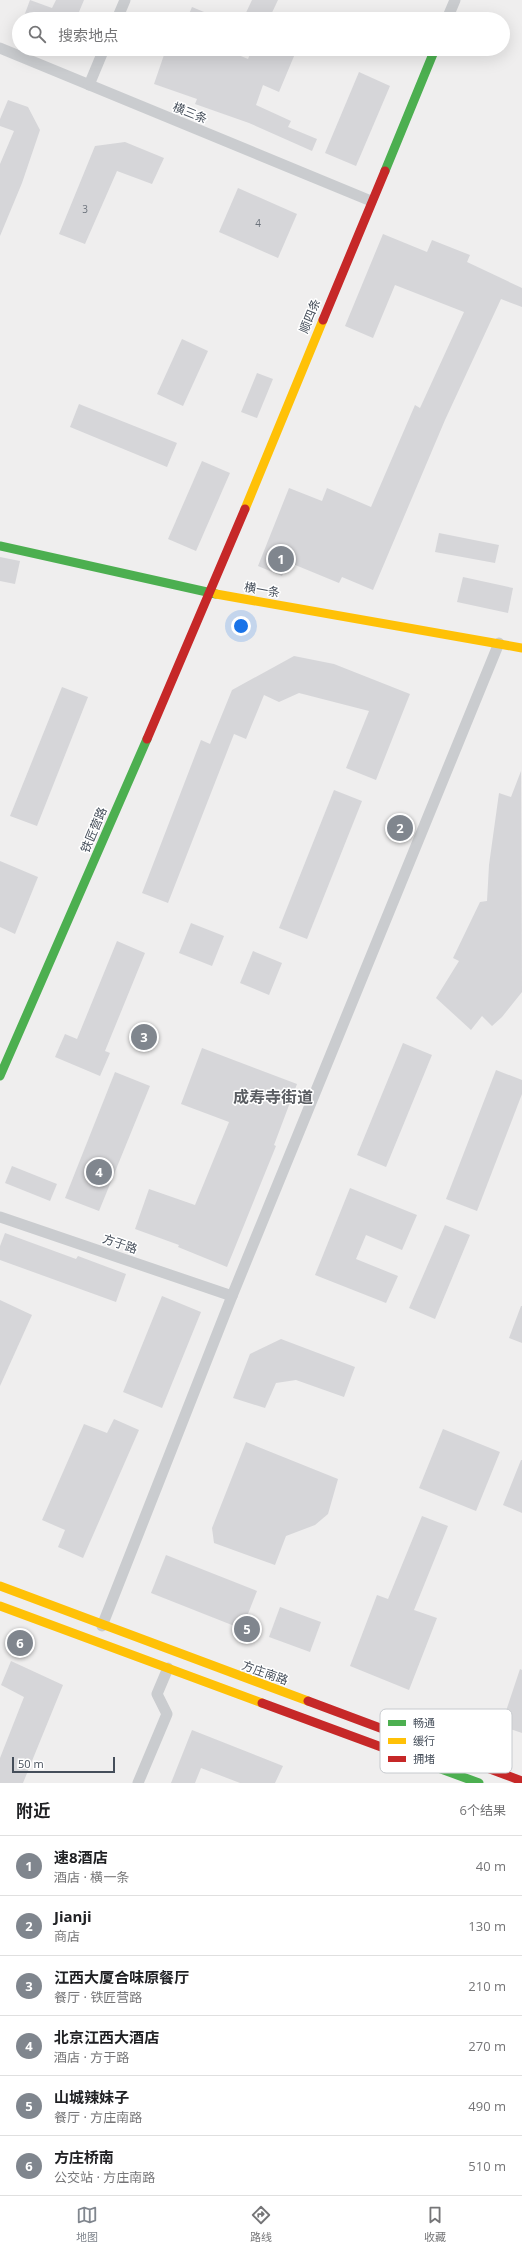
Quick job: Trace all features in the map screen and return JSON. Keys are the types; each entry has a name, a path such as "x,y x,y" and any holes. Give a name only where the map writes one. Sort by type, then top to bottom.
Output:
{"street":[{"path":"120,12 125,0"},
{"path":"450,12 455,0"},
{"name":"横三条","path":"0,48 12,53"},
{"name":"横三条","path":"19,56 371,201"},
{"path":"89,85 101,56"},
{"name":"顺四条","path":"210,593 431,56"},
{"name":"横一条","path":"0,546 210,593 522,648"},
{"name":"铁匠营路","path":"0,1076 210,593"},
{"path":"102,1626 232,1296 499,644"},
{"name":"方于路","path":"0,1217 232,1296"},
{"name":"方庄南路","path":"0,1586 102,1626 380,1729"},
{"path":"0,1606 168,1668 380,1750"},
{"path":"138,1783 167,1714 157,1694 168,1668"},
{"path":"440,1773 456,1779 479,1783"},
{"name":"方庄南路","path":"500,1773 522,1781"}],"building":[{"path":"30,0 52,8 56,0 84,0 79,12 26,12"},
{"path":"252,0 278,0 272,12 246,12"},
{"path":"192,7 204,12 190,12"},
{"path":"164,56 241,56 248,59 249,56 294,56 279,92 263,85 256,105 291,121 288,127 317,139 312,151 249,123 195,104 197,99 154,84"},
{"path":"359,72 390,86 356,166 325,153"},
{"path":"8,100 28,107 40,130 22,183 0,236 0,164 14,131 0,126 0,119"},
{"path":"125,142 164,158 152,184 117,171 85,244 59,234 95,146"},
{"path":"238,188 297,214 278,258 219,232"},
{"path":"383,234 427,252 432,240 470,255 467,262 522,288 522,307 501,299 445,420 373,590 342,577 339,583 288,562 282,576 258,566 289,488 322,501 327,488 371,507 415,405 420,408 464,312 395,285 373,338 345,326"},
{"path":"182,339 208,351 183,406 157,394"},
{"path":"257,373 273,379 257,418 241,412"},
{"path":"79,404 177,443 167,467 70,427"},
{"path":"202,461 230,473 196,551 168,539"},
{"path":"439,533 499,545 495,563 435,552"},
{"path":"0,557 20,561 15,584 0,581"},
{"path":"463,577 513,588 508,613 457,602"},
{"path":"294,656 334,664 410,694 376,780 346,768 369,711 299,693 279,702 264,695 246,739 234,734 168,903 142,893 201,740 210,744 232,690"},
{"path":"62,687 88,697 37,826 10,816"},
{"path":"521,771 522,992 502,1017 492,1026 482,1016 471,1030 436,998 459,961 453,958 480,902 487,901 489,865 499,793 511,797"},
{"path":"334,790 362,801 307,939 279,928"},
{"path":"0,861 38,877 15,934 0,927"},
{"path":"191,923 224,936 212,966 179,953"},
{"path":"117,941 145,953 105,1051 110,1053 100,1076 55,1057 65,1034 77,1039"},
{"path":"253,951 282,963 269,995 240,983"},
{"path":"403,1043 432,1055 386,1167 357,1155"},
{"path":"202,1048 297,1084 274,1145 276,1146 227,1267 178,1247 179,1245 135,1229 149,1189 195,1205 229,1122 181,1104"},
{"path":"496,1070 522,1080 522,1094 477,1211 446,1199"},
{"path":"115,1072 150,1086 99,1211 65,1198"},
{"path":"12,1166 57,1184 50,1201 5,1183"},
{"path":"350,1188 417,1215 402,1250 366,1235 356,1259 398,1276 386,1303 315,1275"},
{"path":"445,1225 470,1235 435,1319 409,1308"},
{"path":"5,1233 76,1259 78,1256 126,1274 116,1302 0,1260 0,1246"},
{"path":"162,1296 201,1312 162,1408 123,1392"},
{"path":"0,1300 32,1315 0,1386"},
{"path":"522,1306 522,1343 509,1338"},
{"path":"281,1339 355,1367 344,1397 296,1380 276,1383 265,1408 233,1398 250,1354"},
{"path":"114,1419 139,1430 83,1558 58,1547 65,1530 42,1520 84,1424 107,1433"},
{"path":"443,1429 500,1452 476,1511 419,1488"},
{"path":"246,1442 338,1479 328,1514 315,1525 286,1536 275,1565 214,1543 212,1528"},
{"path":"522,1460 522,1513 503,1505"},
{"path":"422,1516 448,1526 414,1610 437,1618 409,1690 350,1666 377,1595 388,1599"},
{"path":"166,1555 257,1591 242,1629 151,1593"},
{"path":"280,1607 321,1622 310,1652 269,1637"},
{"path":"11,1661 63,1685 23,1783 0,1783 0,1758 24,1697 1,1685"},
{"path":"520,1669 522,1670 522,1733 512,1730 512,1709 507,1709"},
{"path":"192,1730 283,1766 275,1783 240,1783 201,1768 195,1783 171,1783"}],"traffic: fast":[{"path":"385,171 432,56"},
{"path":"0,546 216,594"},
{"path":"0,1076 147,739"},
{"path":"452,1773 479,1783"}],"traffic: slow":[{"path":"245,509 323,320"},
{"path":"216,594 522,648"},
{"path":"0,1586 308,1701"},
{"path":"0,1606 262,1703"}],"traffic: jam":[{"path":"323,320 385,171"},
{"path":"147,739 245,509"},
{"path":"308,1701 380,1728"},
{"path":"262,1703 380,1747"},
{"path":"501,1773 522,1781"}],"place":[{"name":"速8酒店","path":"281,559"},
{"name":"Jianji","path":"400,828"},
{"name":"江西大厦合味原餐厅","path":"144,1037"},
{"name":"北京江西大酒店","path":"99,1172"},
{"name":"山城辣妹子","path":"247,1629"},
{"name":"方庄桥南","path":"20,1643"}],"district":[{"name":"成寿寺街道","path":"273,1097"}]}
